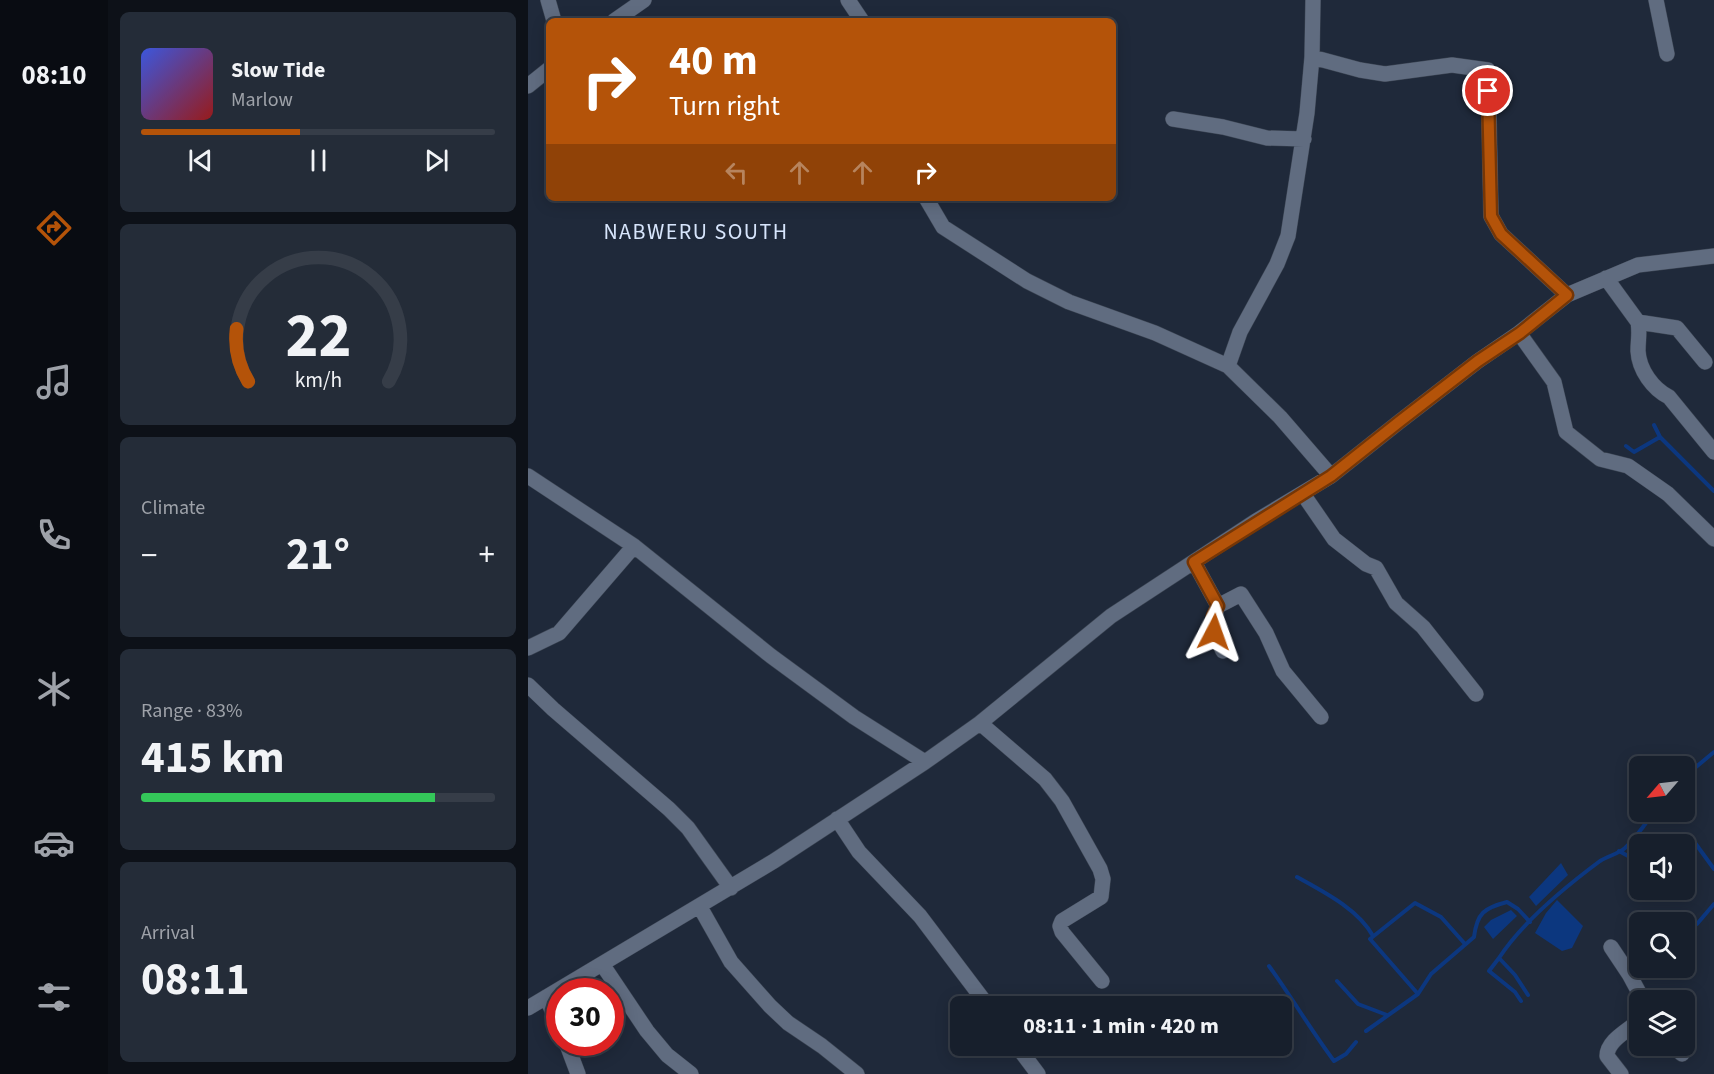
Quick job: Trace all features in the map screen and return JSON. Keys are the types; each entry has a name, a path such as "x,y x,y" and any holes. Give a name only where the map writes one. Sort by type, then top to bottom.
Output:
{"street":[{"path":"548,0 554,18"},
{"path":"618,18 644,0"},
{"path":"848,0 860,18"},
{"path":"1228,366 1240,332 1288,236 1304,140 1312,57 1313,0"},
{"path":"1656,0 1667,54"},
{"path":"1312,57 1385,74 1452,65 1488,70 1491,216 1501,234 1567,295"},
{"path":"528,86 546,71"},
{"path":"1173,119 1223,127 1267,138 1304,140"},
{"path":"928,201 943,227 1026,281 1069,302 1155,333 1228,366 1280,417 1331,476"},
{"path":"578,978 731,888 925,762 980,723 1111,616 1331,476 1567,295 1638,265 1714,256"},
{"path":"1606,278 1638,322 1641,338 1638,348 1639,360 1647,378 1659,392 1670,397 1714,452"},
{"path":"1638,322 1677,328 1705,362"},
{"path":"1520,333 1554,382 1566,432 1600,459 1628,466 1668,494 1714,539"},
{"path":"528,476 634,546 771,657 854,717 925,762"},
{"path":"1303,494 1334,539 1366,564 1376,568 1396,603 1423,627 1476,694"},
{"path":"528,648 560,633 634,546"},
{"path":"1194,562 1218,606"},
{"path":"1222,651 1214,632 1213,616 1218,606 1241,594 1266,633 1283,671 1321,717"},
{"path":"528,685 669,809 688,828 731,888"},
{"path":"980,723 1045,779 1062,801 1100,869 1103,879 1101,897 1062,921 1060,926 1062,932 1102,981"},
{"path":"837,819 859,852 920,916 980,996"},
{"path":"700,907 731,962 770,1006 796,1029 858,1074"},
{"path":"1611,947 1638,990"},
{"path":"602,964 660,1047 691,1074"},
{"path":"528,1008 546,997"},
{"path":"1621,1074 1606,1056 1607,1050 1629,1029"},
{"path":"571,1056 578,1074"},
{"path":"1024,1056 1038,1074"}],"water":[{"path":"1561,863 1568,875 1536,906 1529,897"},
{"path":"1557,900 1583,926 1572,948 1562,951 1535,933 1546,913"},
{"path":"1511,910 1517,916 1493,939 1484,927 1491,920"}],"waterway":[{"path":"1654,425 1660,437 1714,491"},
{"path":"1626,446 1634,452 1660,437"},
{"path":"1695,768 1714,752"},
{"path":"1528,995 1515,975 1499,958 1520,931 1545,905 1600,861 1625,848 1647,822"},
{"path":"1695,843 1714,869"},
{"path":"1619,851 1629,857"},
{"path":"1297,877 1349,909 1367,926 1373,936"},
{"path":"1366,1031 1418,994 1431,974 1474,937 1477,922 1487,909 1507,902 1518,909 1530,922"},
{"path":"1418,994 1370,939 1415,903 1441,917 1465,944"},
{"path":"1697,924 1714,904"},
{"path":"1499,958 1489,971 1515,992 1521,1001"},
{"path":"1269,966 1334,1061 1346,1054 1356,1042"},
{"path":"1337,981 1358,1004 1387,1015"}],"district":[{"name":"NABWERU SOUTH","path":"696,231"}],"route":[{"path":"1214,632 1213,616 1218,606 1194,562 1331,476 1567,295 1501,234 1491,216 1488,91"}]}
